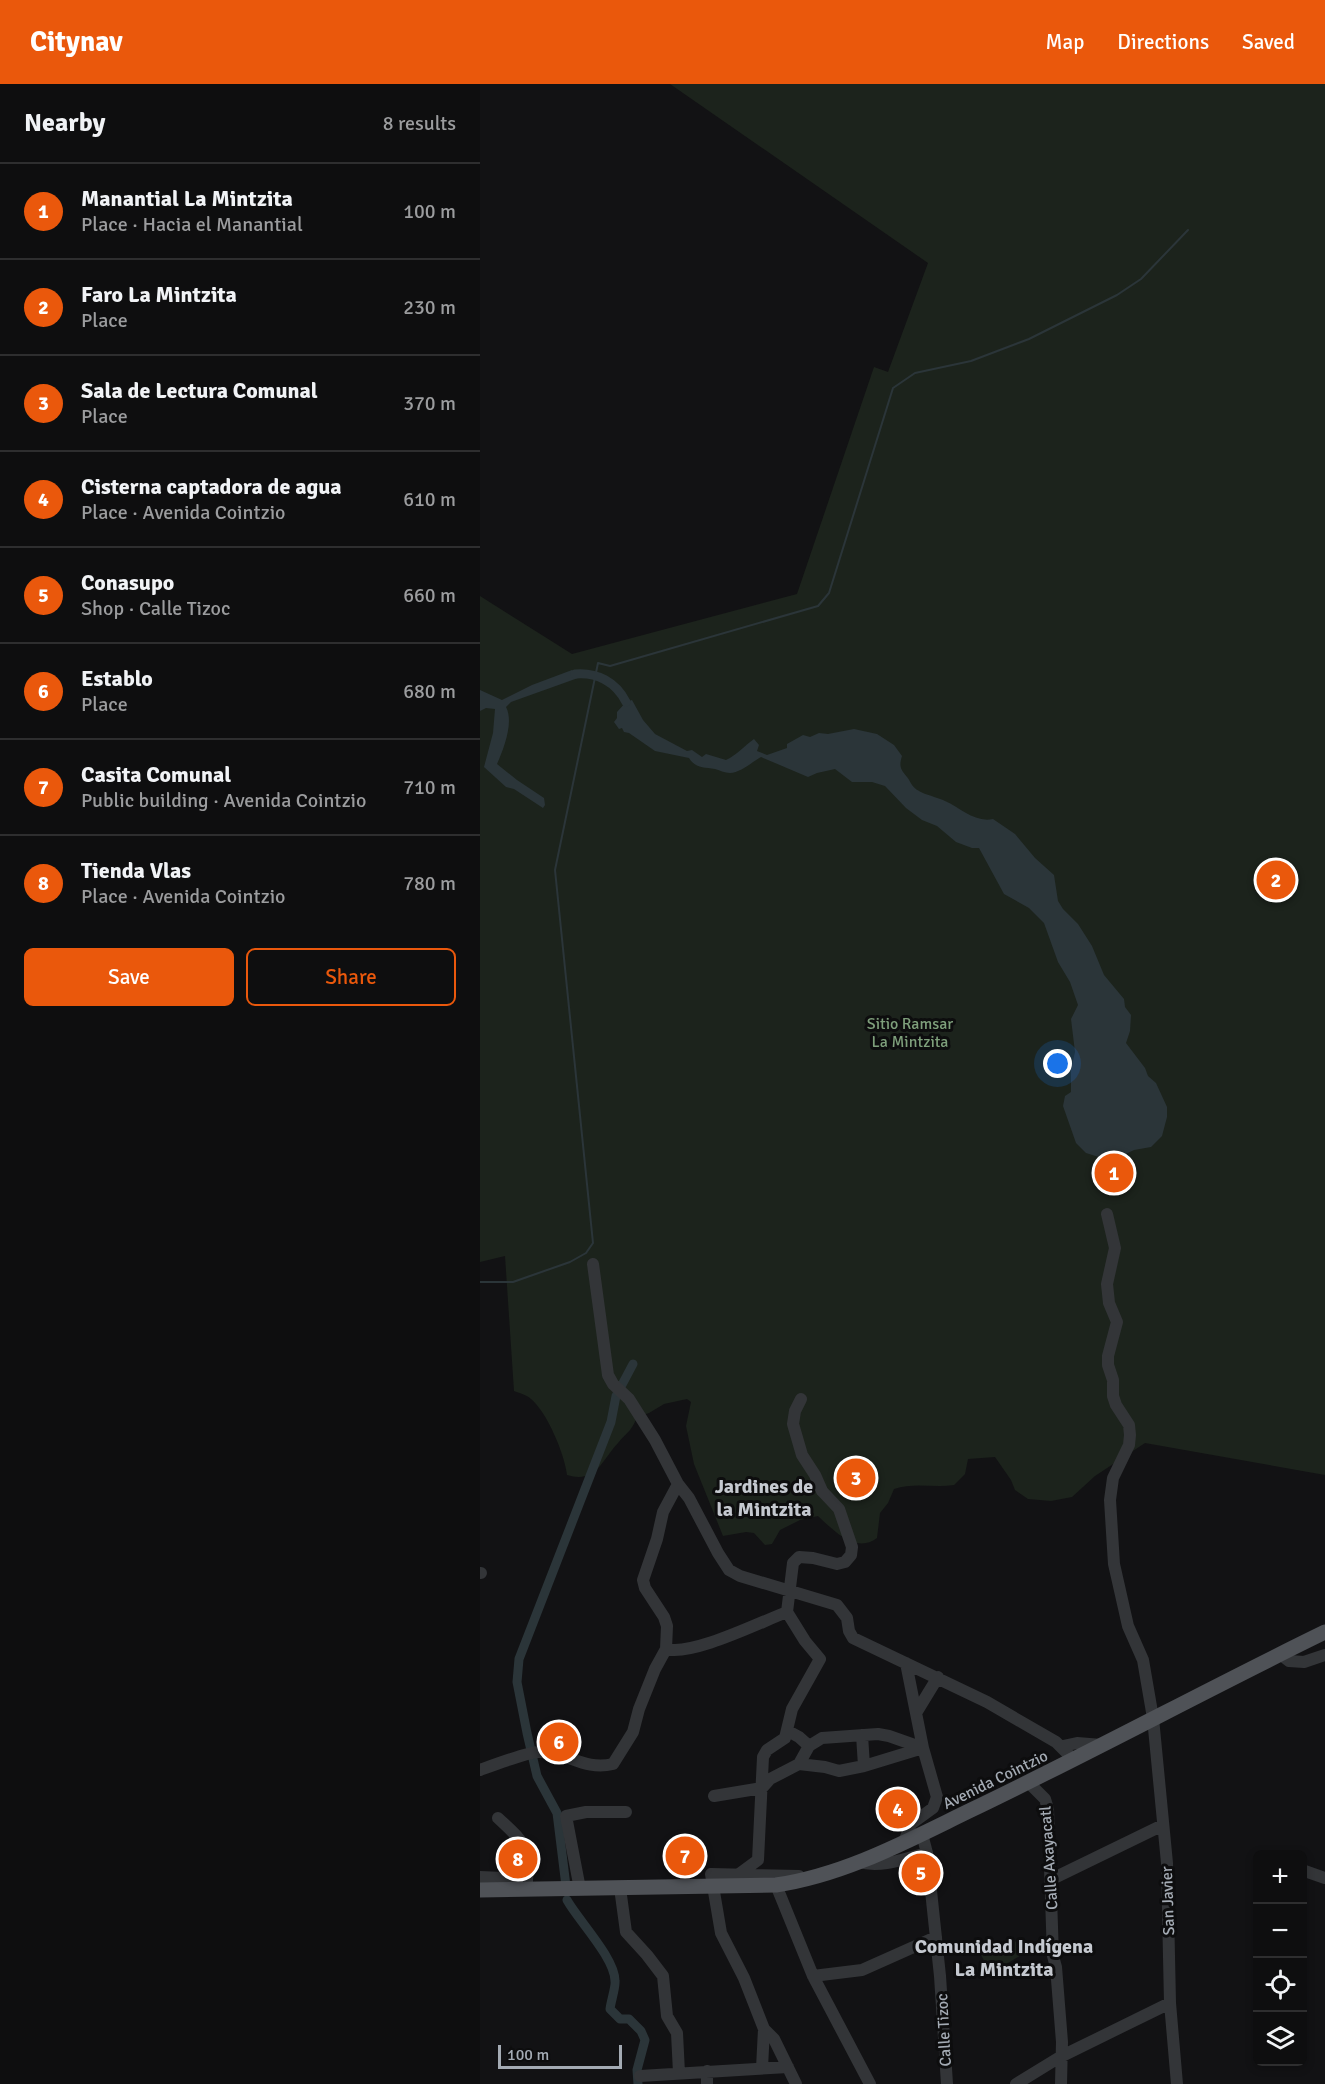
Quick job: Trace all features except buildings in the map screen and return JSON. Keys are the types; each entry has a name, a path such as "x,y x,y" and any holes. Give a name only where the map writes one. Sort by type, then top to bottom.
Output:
{"main road":[{"name":"Avenida Cointzio","path":"480,1890 527,1884 580,1889 776,1886 823,1876 922,1834 1029,1783 1325,1632"}],"street":[{"name":"San Javier","path":"1107,1214 1115,1248 1107,1284 1109,1303 1117,1322 1108,1356 1108,1365 1113,1380 1113,1396 1116,1406 1129,1425 1130,1435 1129,1445 1113,1478 1110,1500 1114,1564 1128,1626 1143,1660 1153,1718 1167,1863 1170,2003 1177,2084"},
{"path":"593,1263 608,1375 629,1399 655,1440 729,1570 740,1576 837,1605 847,1618 849,1631 853,1638 987,1702 1063,1746 1074,1760"},
{"path":"739,1874 758,1860 763,1757 767,1750 785,1738 792,1709 820,1659 805,1641 787,1612 793,1563 799,1557 837,1564 845,1562 851,1555 852,1547 839,1509 822,1491 802,1455 793,1424 801,1399"},
{"path":"480,1770 533,1754 565,1756 587,1765 600,1767 613,1764 633,1732 639,1709 655,1669 666,1649 664,1617 645,1588 643,1580 663,1512 678,1484"},
{"path":"666,1649 676,1652 709,1643 787,1612"},
{"path":"1280,1654 1289,1661 1304,1662 1325,1656"},
{"path":"904,1842 911,1824 933,1808 938,1797 923,1748 906,1664"},
{"path":"916,1713 938,1677"},
{"path":"788,1731 809,1746"},
{"path":"714,1796 762,1788 770,1779 799,1764 809,1746 822,1738 878,1734 923,1748"},
{"path":"862,1735 864,1766"},
{"path":"1063,1746 1077,1743 1103,1746"},
{"path":"799,1764 839,1771 923,1748"},
{"name":"Calle Axayacatl","path":"1029,1783 1045,1799 1048,1809 1053,1956 1056,1967 1062,2042 1061,2084"},
{"path":"748,1791 759,1829"},
{"path":"580,1889 566,1816 586,1812 626,1812"},
{"path":"480,1877 527,1884 529,1858 525,1845 498,1818"},
{"path":"1052,1879 1163,1825"},
{"name":"Calle Tizoc","path":"922,1834 927,1852 940,1976 947,2084"},
{"path":"858,1862 871,1865 885,1864 927,1852"},
{"path":"1307,1872 1325,1878"},
{"path":"796,2084 774,2039 764,2029 744,1978 720,1933 711,1874 823,1876"},
{"path":"776,1886 813,1976 870,2084"},
{"path":"620,1888 626,1932 663,1976 667,2016 677,2033 679,2073"},
{"path":"813,1976 862,1970 936,1937"},
{"path":"1016,2084 1060,2057 1170,2003"},
{"path":"762,2068 764,2029"},
{"path":"640,2076 788,2067"},
{"path":"707,2071 707,2084"}],"green space":[{"name":"Sitio Ramsar La Mintzita","path":"670,84 1325,84 1325,1475 1145,1443 1095,1476 1072,1497 1051,1501 1028,1499 1015,1490 995,1457 968,1459 965,1474 954,1485 909,1486 894,1489 888,1503 880,1513 877,1538 869,1542 853,1542 846,1539 818,1516 800,1520 780,1530 772,1544 765,1545 754,1533 723,1536 694,1464 686,1426 691,1402 687,1399 664,1404 637,1417 631,1429 597,1469 585,1476 577,1477 567,1475 554,1434 537,1405 527,1396 514,1391 505,1256 480,1262 480,596 572,654 797,594 874,367 888,372 928,263"},
{"path":"1012,1936 1023,1954 991,1973 981,1955"}],"shaded area":[{"path":"572,670 578,678 511,702 506,707 509,727 497,764 544,798 543,808 514,789 506,787 484,767 493,733 495,709 486,708 480,711 480,690 502,700 532,685"},
{"path":"632,700 643,720 655,734 687,751 692,750 702,757 706,754 726,760 754,739 759,745 757,751 767,755 787,748 787,744 803,735 810,737 819,733 828,734 854,729 877,734 894,745 902,756 900,765 915,788 974,817 993,819 1015,834 1035,858 1054,875 1058,901 1078,924 1092,946 1104,975 1124,999 1125,1007 1131,1015 1130,1031 1126,1043 1145,1068 1148,1076 1156,1083 1167,1107 1162,1136 1151,1147 1134,1150 1115,1159 1086,1153 1076,1143 1063,1106 1065,1096 1071,1092 1071,1070 1075,1052 1071,1019 1078,1005 1070,982 1058,962 1044,923 1029,908 1004,894 979,848 956,842 937,826 922,820 906,808 885,786 872,782 852,782 835,769 808,777 761,757 734,773 728,773 697,766 689,758 655,751 624,732 622,728 619,729 614,722 617,712 626,702"}],"waterway":[{"path":"480,1282 513,1282 570,1262 586,1253 593,1243 555,870 598,663 610,666 818,606 829,593 893,388 915,373 971,361 1029,339 1117,295 1141,279 1188,230"},
{"path":"575,674 591,675 605,680 617,689 626,702"},
{"path":"566,1886 557,1813 537,1776 527,1733 517,1682 519,1659 611,1422 616,1396 633,1364"},
{"path":"567,1900 609,1961 615,1983 610,2009 620,2019 629,2019 641,2031 645,2040 637,2070 638,2084"}],"place":[{"name":"Faro La Mintzita","path":"1276,880"},
{"name":"Manantial La Mintzita","path":"1114,1173"},
{"name":"Sala de Lectura Comunal","path":"856,1478"},
{"name":"Establo","path":"559,1742"},
{"name":"Cisterna captadora de agua","path":"898,1809"},
{"name":"Casita Comunal","path":"685,1856"},
{"name":"Tienda Vlas","path":"518,1859"},
{"name":"Conasupo","path":"921,1873"}],"district":[{"name":"Jardines de la Mintzita","path":"764,1498"},
{"name":"Comunidad Indígena La Mintzita","path":"1004,1958"}]}
